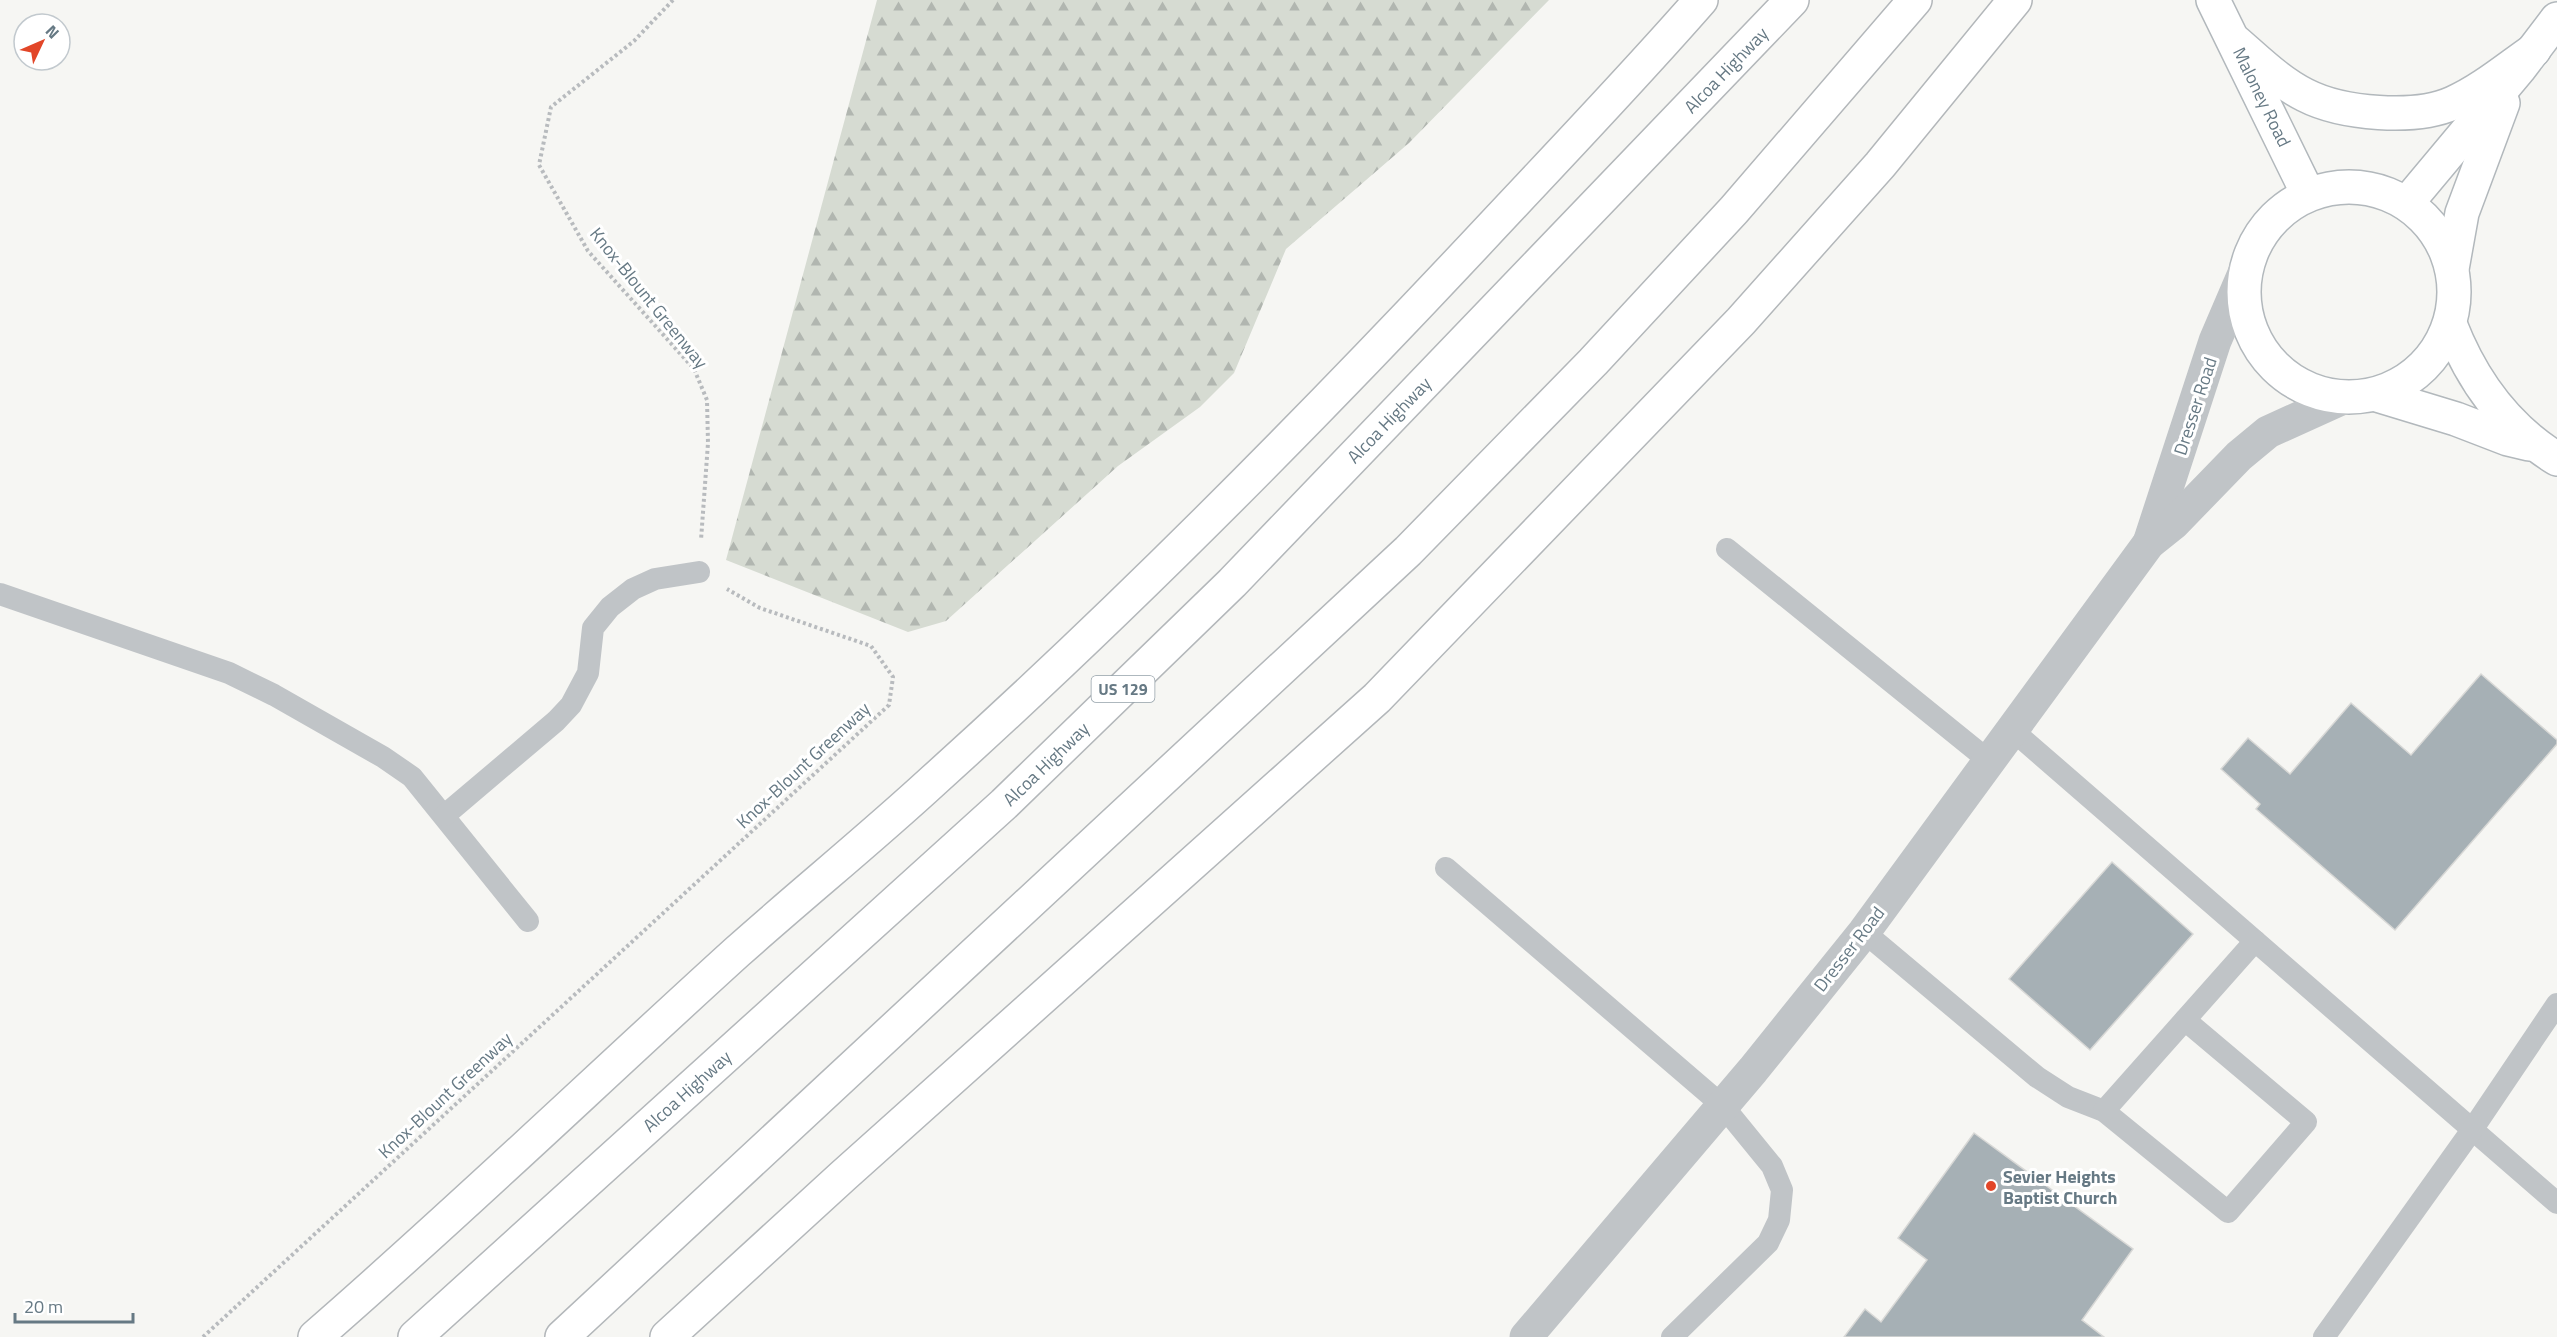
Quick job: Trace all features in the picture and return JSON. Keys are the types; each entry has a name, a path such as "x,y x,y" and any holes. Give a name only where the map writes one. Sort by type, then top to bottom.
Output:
{"main road":[{"path":"315,1337 444,1224 738,952 935,780 1258,472 1646,63 1701,0"},
{"name":"Alcoa Highway","path":"415,1337 1004,804 1223,592 1792,0"},
{"path":"562,1337 1408,551 1593,362 1703,244 1915,0"},
{"path":"667,1337 843,1176 1377,699 1741,321 1880,165 2015,0"},
{"name":"Maloney Road","path":"2213,0 2236,42 2308,194"},
{"path":"2407,204 2527,59 2557,19"},
{"path":"2236,42 2277,78 2306,96 2348,109 2414,113 2452,104 2527,59"},
{"path":"2452,269 2462,213 2497,115 2527,59"},
{"path":"2342,186 2376,190 2407,204 2432,227 2450,257 2456,290 2450,324 2436,355 2410,380 2377,395 2341,399 2307,390 2277,370 2255,342 2244,308 2245,271 2257,238 2279,212 2308,194 2342,186"},
{"path":"2450,324 2459,348 2479,382 2512,427 2546,452"},
{"path":"2377,395 2546,452"}],"street":[{"name":"Dresser Road","path":"2149,543 2216,341 2245,271"},
{"name":"Dresser Road","path":"1526,1337 1723,1106 1863,932 2149,543 2174,523 2239,456 2268,432 2341,399"}],"lane":[{"path":"1727,549 1988,760"},
{"path":"445,815 556,721 571,705 588,673 593,628 610,606 633,589 655,579 699,572"},
{"path":"0,594 229,673 274,695 412,777 445,815 528,921"},
{"path":"2011,729 2557,1203"},
{"path":"1446,868 1723,1106 1772,1166 1782,1190 1779,1220 1768,1243 1672,1337"},
{"path":"1863,932 2037,1077 2068,1096 2104,1111 2228,1212 2306,1122 2185,1020"},
{"path":"2104,1111 2255,942"},
{"path":"2324,1337 2472,1130 2557,1004"}],"path":[{"name":"Knox-Blount Greenway","path":"203,1337 889,705 893,677 871,646 760,608 699,572 708,443 706,400 694,369 588,251 539,165 551,107 634,41 673,0"}],"green space":[{"path":"877,0 1549,0 1409,143 1286,249 1234,373 1200,407 1118,466 946,621 908,632 726,560"}],"building":[{"path":"2481,674 2557,740 2557,744 2395,930 2256,809 2260,804 2221,769 2248,738 2290,774 2351,703 2411,755"},
{"path":"2112,862 2193,934 2090,1050 2009,979"},
{"name":"Sevier Heights Baptist Church","path":"1974,1133 2133,1249 2082,1320 2104,1337 1844,1337 1865,1309 1881,1322 1927,1260 1898,1238"}],"place":[{"name":"Sevier Heights Baptist Church","path":"1991,1186"}]}
